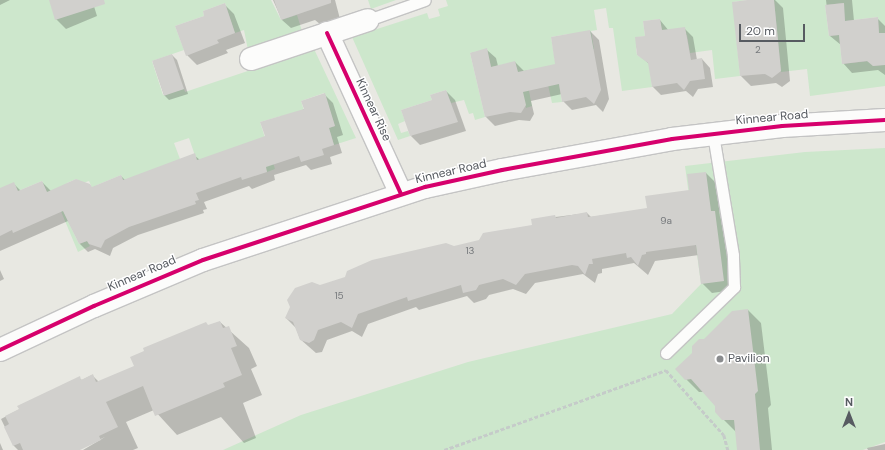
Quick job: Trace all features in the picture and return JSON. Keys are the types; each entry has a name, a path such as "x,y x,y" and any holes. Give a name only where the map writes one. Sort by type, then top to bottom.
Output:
{"street":[{"path":"251,60 368,20"},
{"name":"Kinnear Rise","path":"327,33 401,194"},
{"name":"Kinnear Road","path":"0,350 94,306 203,260 401,194 517,167 713,134 798,125 885,120"}],"lane":[{"path":"368,20 425,0"},
{"path":"666,353 734,287 733,255 713,134"}],"path":[{"path":"444,450 666,370 724,435 728,450"}],"green space":[{"path":"0,0 271,0 281,20 297,15 302,31 248,50 244,30 235,33 225,3 203,11 204,16 175,26 184,50 152,61 163,95 184,89 185,92 314,49 356,138 334,145 329,128 335,126 324,93 301,101 308,123 286,131 281,116 260,122 275,169 267,172 256,140 205,185 189,138 174,143 180,159 141,222 121,175 97,185 96,197 89,181 83,183 76,179 67,183 66,188 56,196 79,244 87,241 90,246 78,252 60,209 55,211 42,181 18,191 0,188"},
{"path":"368,0 396,0 371,9"},
{"path":"446,0 747,0 733,2 740,76 715,79 712,50 690,53 687,35 663,38 660,19 643,21 645,36 638,37 639,45 636,49 637,55 640,57 648,56 652,87 622,91 613,28 609,28 606,8 594,10 597,30 591,31 594,49 571,53 568,34 551,37 562,102 552,103 544,67 525,71 532,106 526,108 515,62 491,67 487,49 470,53 485,117 475,120 473,113 469,114 464,100 451,103 446,90 430,95 432,100 401,110 405,121 398,124 401,133 408,131 410,136 398,140 352,37 427,13 429,19 440,16 438,9 448,6"},
{"path":"774,0 885,0 885,33 879,33 878,17 845,21 843,3 825,5 829,36 839,35 842,64 870,61 873,66 881,65 885,59 885,86 810,96 807,69 781,72"},
{"path":"885,148 885,442 863,450 223,450 301,415 468,362 672,314 701,284 685,166 805,152"}],"building":[{"path":"49,0 104,0 105,4 55,20"},
{"path":"274,0 331,0 331,3 281,20"},
{"path":"747,0 774,0 781,71 772,78 765,74 740,76 732,2"},
{"path":"225,3 235,33 217,40 219,43 186,56 175,26 204,16 203,11"},
{"path":"844,3 845,21 878,17 879,33 885,33 885,65 873,66 867,61 842,64 839,35 829,36 825,5"},
{"path":"660,19 662,30 685,27 691,60 702,58 705,79 690,81 684,90 677,83 652,87 648,63 637,55 635,37 645,36 643,21"},
{"path":"590,30 601,90 594,104 586,97 562,102 559,84 523,92 526,105 521,113 510,112 485,117 470,53 487,48 491,67 515,61 518,72 555,64 551,37"},
{"path":"172,54 184,89 164,96 152,61"},
{"path":"446,90 458,122 410,136 401,110 432,100 430,95"},
{"path":"325,93 335,126 329,128 334,145 322,149 324,155 301,162 299,156 266,167 267,172 242,180 241,177 196,193 199,200 195,201 196,204 129,227 105,240 101,248 89,244 87,241 79,244 63,211 13,233 12,230 0,236 0,188 14,182 18,191 42,181 47,192 76,179 90,184 92,187 121,175 123,180 195,153 197,160 265,136 260,122 304,109 301,101"},
{"path":"706,172 711,211 715,211 724,281 701,284 696,245 646,252 646,254 642,255 638,266 631,257 627,258 626,253 592,259 593,264 589,264 585,275 578,266 572,265 525,274 516,285 503,279 479,285 476,290 463,293 461,285 408,301 407,297 358,314 352,328 341,322 318,330 314,340 309,343 300,340 293,322 285,318 290,307 287,300 295,288 312,282 320,285 345,277 347,271 372,260 446,243 454,246 479,240 483,233 532,225 531,219 555,215 556,218 587,212 588,217 647,208 645,196 689,190 687,174"},
{"name":"Pavilion","path":"748,309 758,391 755,394 760,450 737,450 734,420 722,420 715,412 715,406 691,379 685,380 675,369 692,353 692,346 699,339 704,339 732,311"},
{"path":"220,321 223,328 229,326 237,346 231,348 242,375 223,383 225,387 155,416 143,386 106,402 118,427 99,436 101,440 80,450 23,450 20,443 13,446 4,427 9,424 5,416 19,409 17,406 80,376 81,380 93,374 96,382 134,366 130,357 144,351 143,348 206,322 208,325"}],"cycle path":[{"path":"327,33 401,194"},
{"path":"0,350 94,306 203,260 425,187 502,170 672,139 782,126 885,120"}],"place":[{"name":"Pavilion","path":"720,359"}]}
